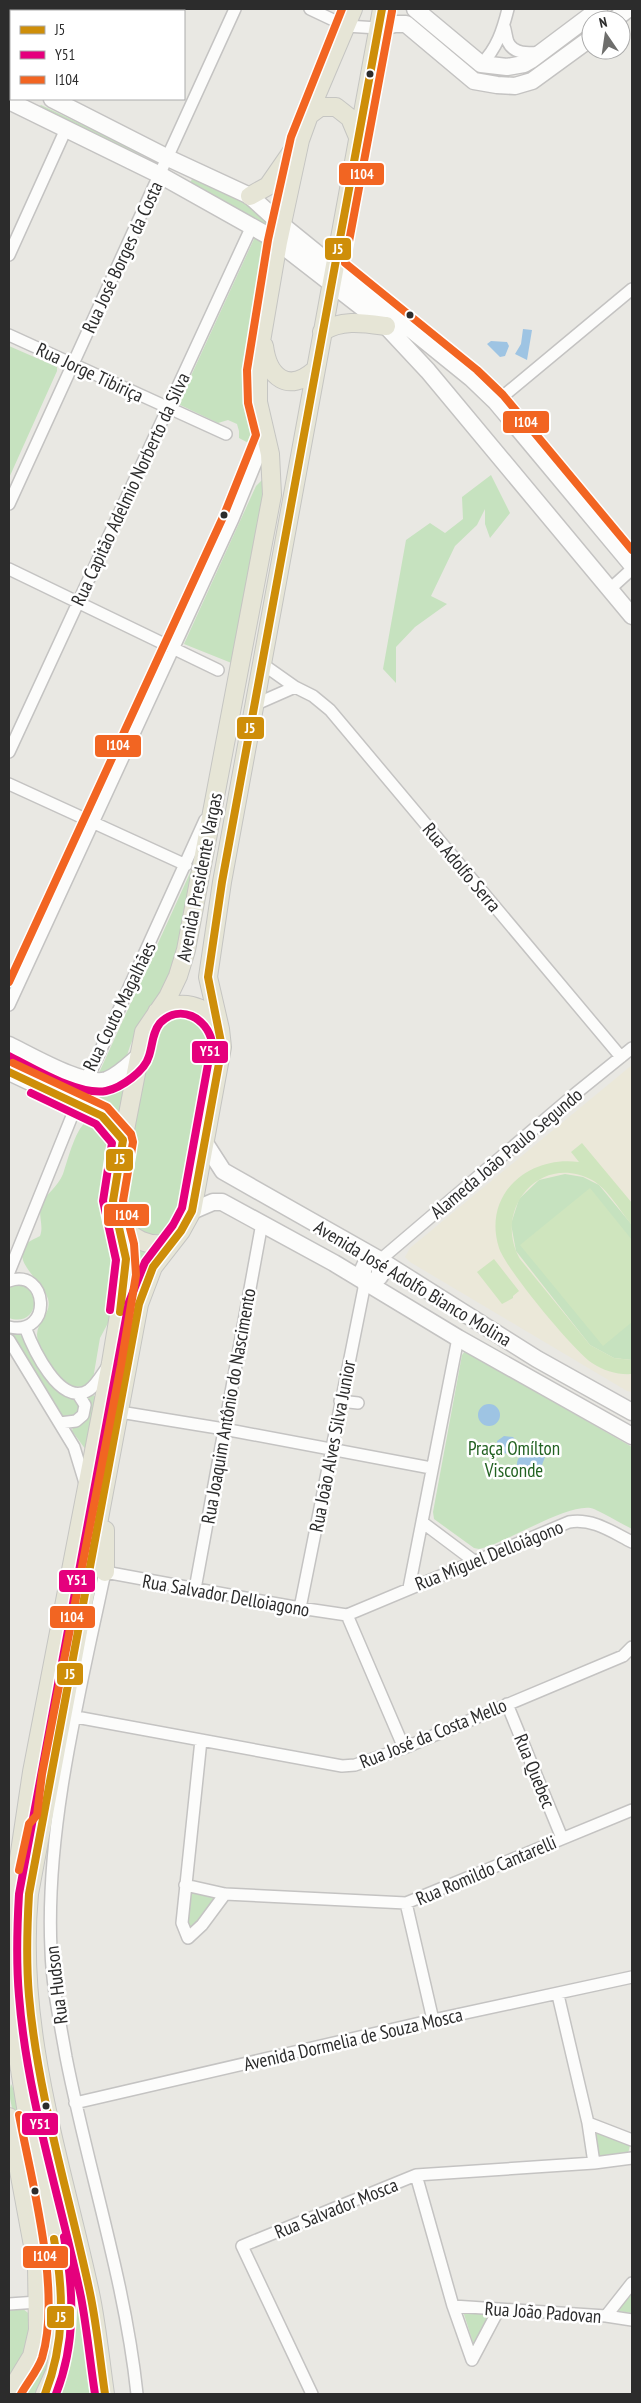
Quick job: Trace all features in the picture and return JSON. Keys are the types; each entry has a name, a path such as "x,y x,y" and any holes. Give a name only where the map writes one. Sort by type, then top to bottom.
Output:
{"main road":[{"name":"Avenida Presidente Vargas","path":"46,2394 55,2372 60,2345 62,2309 60,2277 12,2026 10,1954 14,1892 32,1772 111,1363 126,1273 124,1246 113,1201 138,1056 144,1032 168,997 178,976 186,950 272,494 273,474 257,390 258,359 280,234 300,140 308,116 353,9"},
{"name":"Avenida Presidente Vargas","path":"105,2394 90,2294 46,2106 30,2027 25,1957 29,1894 120,1412 138,1304 153,1267 181,1231 192,1211 205,1143 220,1057 220,1029 209,986 209,969 261,663 382,9"},
{"path":"416,9 481,64 507,67 524,64 581,25"},
{"path":"378,28 395,24 406,24 474,81 497,85 515,86 532,82 581,45"},
{"path":"455,66 468,53"},
{"path":"57,100 78,104 168,158 250,196 280,234 470,378 496,402 632,565"},
{"path":"9,101 26,103 66,129 160,175 252,226 280,234"},
{"path":"308,116 320,107 336,107 347,115 358,136"},
{"path":"250,196 268,186 300,140"},
{"path":"141,166 150,148"},
{"path":"332,274 386,326 428,371 632,616"},
{"path":"322,332 337,324 386,326"},
{"path":"262,338 268,365 279,378 297,381 315,370"},
{"path":"157,1012 175,1004 194,1006 210,1015 220,1029"},
{"path":"9,1045 84,1079 106,1080 138,1056"},
{"path":"9,1072 102,1116 123,1140"},
{"name":"Avenida José Adolfo Bianco Molina","path":"205,1143 223,1171 380,1260 537,1359 632,1412"},
{"name":"Avenida José Adolfo Bianco Molina","path":"192,1211 213,1202 222,1202 262,1223 527,1378 632,1436"},
{"path":"117,1221 140,1242 156,1245 171,1243"},
{"path":"365,1283 374,1281 380,1276 380,1260"},
{"path":"527,1378 537,1359"},
{"path":"105,1486 108,1501 105,1572"},
{"path":"9,1868 20,1818 27,1813"},
{"path":"9,2116 37,2267 38,2302 38,2330 32,2356 9,2394"}],"street":[{"name":"Rua José Borges da Costa","path":"9,504 235,9"},
{"path":"310,9 346,26 378,28"},
{"path":"481,64 491,54 504,26 508,9"},
{"path":"504,26 508,43 515,49 525,53 542,52"},
{"path":"9,255 66,129"},
{"name":"Rua Capitão Adelmio Norberto da Silva","path":"9,752 166,407 252,226"},
{"path":"496,402 632,289"},
{"name":"Rua Jorge Tibiriça","path":"9,334 226,434"},
{"path":"9,1006 233,519 266,436"},
{"path":"9,569 218,670"},
{"path":"610,589 632,569"},
{"name":"Rua Adolfo Serra","path":"261,663 295,687 313,696 330,710 621,1057"},
{"path":"254,705 295,687"},
{"path":"9,784 186,865"},
{"name":"Rua Couto Magalhães","path":"9,1272 72,1116 73,1102 84,1079 92,1069 215,798"},
{"name":"Alameda João Paulo Segundo","path":"380,1260 632,1048"},
{"name":"Rua Joaquim Antônio do Nascimento","path":"195,1589 262,1223"},
{"path":"9,1281 21,1279 28,1282 39,1294 41,1310 32,1323 25,1327 9,1327"},
{"name":"Rua João Alves Silva Junior","path":"300,1608 330,1450 365,1283"},
{"path":"25,1327 31,1343 56,1384 65,1390 78,1394 89,1390 111,1363"},
{"path":"409,1588 458,1338"},
{"path":"9,1340 60,1423 80,1461 87,1488"},
{"path":"60,1423 76,1421 83,1415 84,1405 78,1394"},
{"path":"340,1401 358,1403"},
{"path":"120,1412 224,1429 431,1468"},
{"name":"Rua Miguel Delloiágono","path":"347,1615 569,1522 580,1520 592,1522 632,1542"},
{"path":"422,1522 474,1561"},
{"name":"Rua Salvador Delloiagono","path":"105,1572 347,1615"},
{"name":"Rua Hudson","path":"105,1572 60,1801 50,1902 50,1950 56,2003 75,2103 129,2333 137,2394"},
{"path":"347,1615 404,1748"},
{"name":"Rua José da Costa Mello","path":"76,1716 342,1766 355,1765 404,1748 623,1656 632,1647"},
{"name":"Rua Quebec","path":"507,1704 562,1838"},
{"path":"201,1740 182,1923 188,1938 202,1925 225,1894"},
{"name":"Rua Romildo Cantarelli","path":"185,1885 225,1894 406,1904 632,1810"},
{"path":"406,1904 432,2020"},
{"name":"Avenida Dormelia de Souza Mosca","path":"75,2103 432,2020 558,1995 632,1977"},
{"path":"558,1995 588,2123 594,2163"},
{"path":"588,2123 632,2140"},
{"name":"Rua Salvador Mosca","path":"312,2394 242,2246 416,2175 594,2163 632,2158"},
{"name":"Rua João Padovan","path":"416,2175 454,2306 472,2360 499,2309"},
{"path":"606,2316 632,2283"},
{"path":"9,2304 38,2302"},
{"name":"Rua João Padovan","path":"454,2306 606,2316 632,2320"}],"shaded area":[{"path":"632,1065 632,1392 627,1391 410,1262 405,1257 410,1248"}],"green space":[{"path":"41,105 144,154 140,155 108,140 101,140 37,108"},
{"path":"192,179 236,196 277,228 276,234 189,185"},
{"path":"263,234 269,240 271,250 254,338 249,391 258,448 239,438 237,424 228,420 218,423 178,404 254,239"},
{"path":"9,346 57,367 57,371 9,478"},
{"path":"491,475 510,513 490,538 485,524 485,509 477,525 455,546 431,596 447,604 415,627 396,647 396,683 383,669 406,540 430,523 445,533 463,519 462,497"},
{"path":"264,478 263,512 234,664 184,644 256,486"},
{"path":"195,862 180,954 170,982 138,1030 123,1063 110,1071 98,1075"},
{"path":"174,1015 188,1016 200,1021 212,1035 214,1042 186,1211 166,1231 160,1234 153,1234 138,1230 128,1224 118,1197 146,1042 163,1019"},
{"path":"9,1054 65,1080 67,1086 61,1091 9,1066"},
{"path":"126,1084 119,1122 84,1096 88,1090 108,1091"},
{"path":"89,1120 102,1124 114,1147 104,1210 115,1255 116,1268 108,1323 100,1338 93,1379 89,1385 81,1387 68,1385 58,1377 40,1347 37,1334 38,1329 47,1313 49,1304 42,1287 25,1265 22,1250 30,1241 40,1236 41,1206 45,1198 61,1179 76,1136 84,1123"},
{"path":"582,1143 632,1203 632,1225 609,1195 592,1180 573,1173 555,1174 539,1180 526,1191 517,1205 512,1222 513,1240 520,1259 590,1345 614,1358 632,1360 632,1374 622,1374 606,1370 592,1363 583,1355 526,1290 499,1248 496,1229 497,1211 504,1195 514,1182 527,1172 543,1165 561,1161 579,1162 571,1152"},
{"path":"565,1174 583,1177 599,1185 632,1225 632,1360 614,1358 590,1345 516,1251 511,1224 519,1199 539,1180"},
{"path":"590,1188 632,1240 632,1322 603,1346 520,1245"},
{"path":"137,1248 154,1252 20,1972 21,2013 34,2095 60,2206 97,2394 57,2394 68,2349 69,2312 63,2247 41,2147 17,2016 19,1883 64,1651"},
{"path":"494,1259 519,1291 513,1298 502,1304 477,1272"},
{"path":"15,1285 28,1289 33,1295 35,1302 30,1315 19,1320 9,1318 9,1287"},
{"path":"17,1333 22,1336 52,1385 72,1398 81,1407 78,1415 64,1417 60,1414 13,1338 13,1335"},
{"name":"Praça Omílton Visconde","path":"465,1351 632,1447 632,1529 594,1509 584,1508 555,1516 479,1549 474,1548 434,1519 433,1512 462,1355"},
{"path":"93,1395 96,1397 86,1450 72,1431 73,1427 87,1415 91,1404 87,1401 89,1396"},
{"path":"185,1888 223,1895 188,1935"},
{"path":"11,2084 38,2199 51,2289 52,2331 47,2366 36,2394 20,2394 32,2371 38,2239 9,2093"},
{"path":"597,2132 630,2145 628,2154 600,2158 595,2145"},
{"path":"632,2291 632,2313 618,2311"},
{"path":"23,2309 32,2316 27,2348 9,2384 9,2310"},
{"path":"463,2311 490,2314 474,2346"}],"water":[{"path":"523,329 532,330 527,360 515,354 521,344"},
{"path":"491,341 507,342 509,346 505,356 500,357 487,344"},
{"path":"489,1404 497,1407 500,1415 497,1423 489,1426 481,1423 478,1415 481,1407"},
{"path":"504,1436 513,1437 518,1443 517,1450 513,1454 501,1453 497,1447 497,1441"},
{"path":"531,1451 542,1451 545,1457 542,1465 532,1469 517,1465 518,1459 521,1456"}],"transit line":[{"name":"I104","path":"9,982 224,515 256,435 248,403 247,370 268,240 291,137 342,9"},
{"name":"J5","path":"105,2394 90,2293 55,2145 33,2034 27,1970 29,1894 139,1304 153,1267 181,1231 192,1211 222,1047 208,977 222,882 382,9"},
{"name":"I104","path":"392,11 345,263 477,370 503,395 632,550"},
{"name":"Y51","path":"9,1056 56,1080 83,1089 106,1091 125,1083 138,1073 147,1062 157,1027 168,1017 176,1014 192,1016 205,1026 212,1042 182,1208 173,1225 145,1262 129,1302 19,1894 17,1970 23,2034 45,2147 81,2297 95,2394"},
{"name":"I104","path":"13,1063 107,1107 131,1134 133,1142 123,1201 134,1244 136,1275 121,1365 42,1774 37,1815 29,1824 19,1870"},
{"name":"J5","path":"9,1072 102,1116 123,1140 113,1201 126,1259 120,1312"},
{"name":"Y51","path":"31,1093 96,1124 112,1143 103,1201 116,1260 110,1310"},
{"name":"I104","path":"19,2115 43,2237 49,2302 47,2331 42,2358 21,2394"},
{"name":"Y51","path":"56,2394 67,2356 71,2317 70,2277 64,2237"},
{"name":"J5","path":"45,2394 56,2356 61,2317 60,2278 54,2239"}]}
